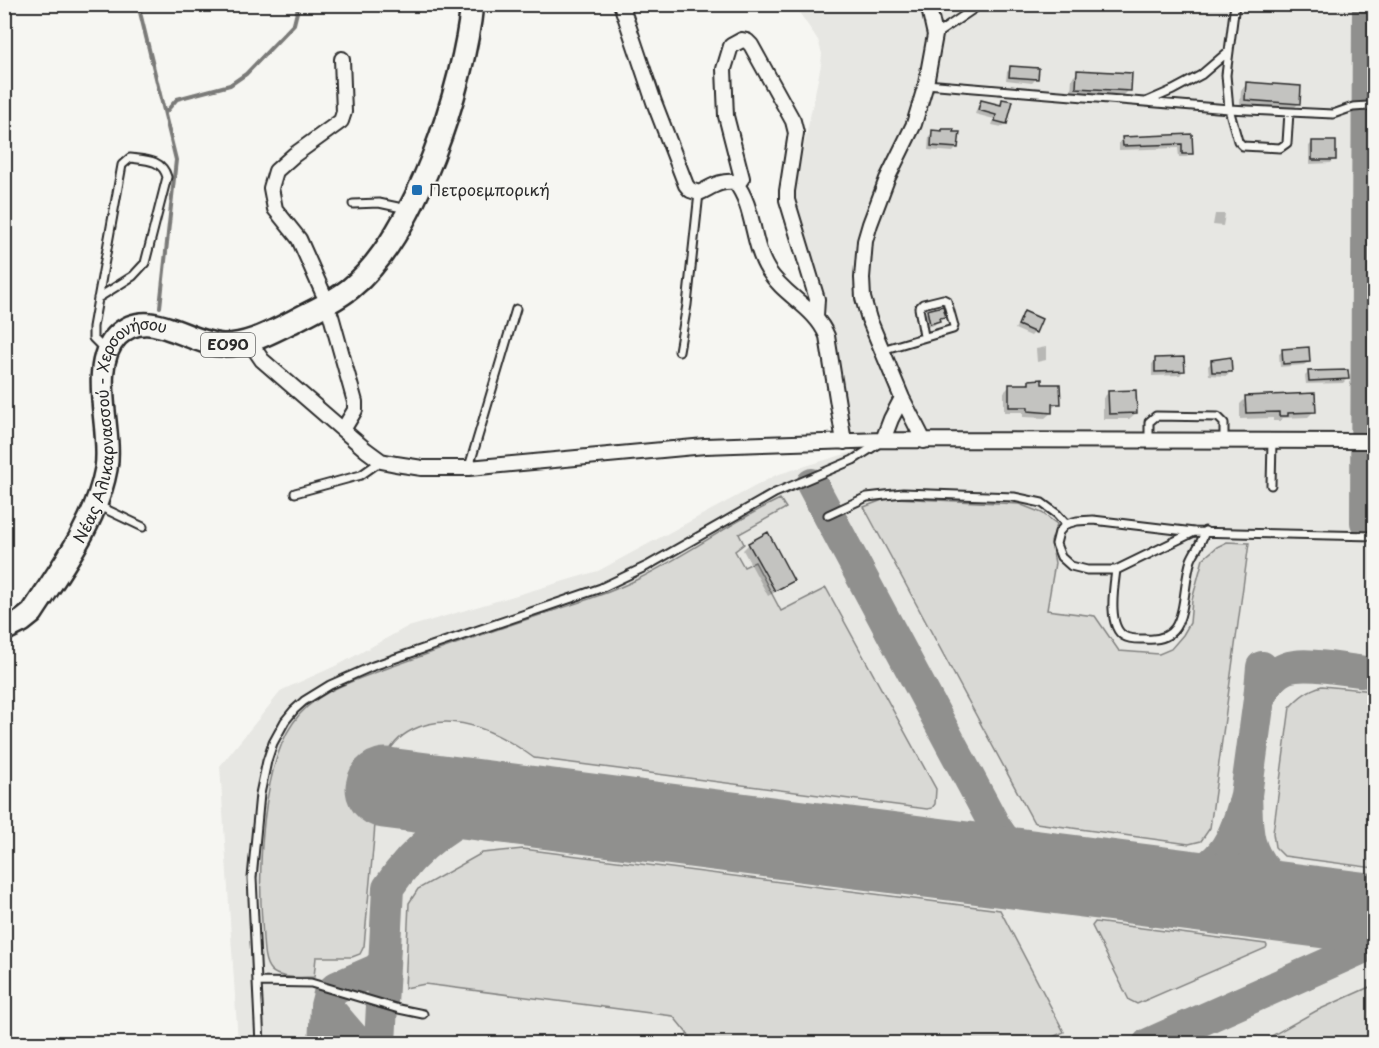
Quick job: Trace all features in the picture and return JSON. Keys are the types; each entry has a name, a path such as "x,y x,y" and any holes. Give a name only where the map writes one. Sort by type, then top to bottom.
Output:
{"main road":[{"name":"Νέας Αλικαρνασσού - Χερσονήσου","path":"4,630 32,613 89,522 96,504 108,450 103,380 107,352 113,341 133,326 147,324 175,330 215,345 233,345 249,341 310,312 352,287 384,252 409,210 434,152 465,52 472,4"}],"street":[{"path":"621,4 654,102 686,185 690,190 699,193 715,184 726,181 735,182 747,204 762,258 768,270 790,294 816,316 827,336 844,442"},
{"path":"924,441 902,398 869,319 863,298 862,278 865,241 880,197 914,124 927,84 935,36 928,4"},
{"path":"737,185 742,178 726,116 723,69 731,46 742,40 751,45 793,122 796,133 787,200 817,299 816,316"},
{"path":"323,292 299,239 275,209 271,188 276,171 340,121 344,112 342,59"},
{"path":"331,316 356,402 355,410 344,430"},
{"path":"249,341 262,360 381,460 422,468 469,468 705,446 883,440 1374,441"},
{"path":"883,440 902,398"}],"lane":[{"path":"935,36 981,4"},
{"path":"1235,4 1226,75 1229,109 1238,141 1243,146 1280,148 1285,146 1289,112"},
{"path":"1145,102 1201,75 1229,51"},
{"path":"927,84 1289,112 1333,114 1353,107 1368,106"},
{"path":"98,298 133,276 145,263 167,177 162,166 157,162 129,158 122,165 98,298 93,327 93,338 107,352"},
{"path":"679,351 687,305 699,193"},
{"path":"353,204 379,203 409,210"},
{"path":"882,350 953,329 947,301 944,299 923,304 919,308 924,336"},
{"path":"469,468 516,309"},
{"path":"1149,441 1149,422 1156,416 1218,417 1224,423 1224,441"},
{"path":"260,1044 252,878 260,794 273,743 285,721 303,701 330,684 373,666 601,588 647,566 775,493 853,460 883,440"},
{"path":"1271,485 1272,441"},
{"path":"296,493 361,475 381,460"},
{"path":"828,515 867,497 903,492 1014,497 1042,503 1066,524"},
{"path":"96,504 142,527"},
{"path":"1194,532 1116,570 1087,570 1071,566 1061,557 1056,544 1059,532 1066,524 1093,520 1194,532 1374,536"},
{"path":"1116,570 1113,607 1118,630 1123,636 1131,639 1157,640 1168,635 1175,627 1182,612 1184,591 1192,558 1203,542 1205,531"},
{"path":"257,982 311,983 423,1014"}],"shaded area":[{"path":"794,5 1374,5 1374,1043 238,1043 220,766 282,690 342,663 405,628 598,571 776,475 852,452 856,447 854,434 849,430 833,333 792,202 822,54 818,40"},
{"path":"894,498 1019,504 1042,513 1057,524 1051,542 1055,563 1047,610 1095,616 1119,651 1159,654 1171,649 1190,623 1192,600 1203,559 1227,542 1249,543 1210,828 1201,841 1189,844 1033,821 864,507"},
{"path":"780,499 786,508 739,534 744,544 735,551 744,567 755,562 781,611 826,588 936,789 935,804 932,808 534,758 506,740 476,727 444,722 428,724 403,735 385,760 377,798 364,946 360,954 352,957 316,957 314,977 284,976 269,968 264,951 261,900 264,819 275,765 283,742 301,712 322,695 360,678 625,585 656,570"},
{"path":"1322,686 1374,691 1374,868 1284,856 1275,847 1273,833 1290,707 1304,694"},
{"path":"523,849 1000,910 1064,1032 1037,1044 695,1043 673,1016 425,984 405,988 409,903 418,889 482,853"},
{"path":"1095,922 1266,944 1267,946 1137,1004 1129,1000 1092,926"},
{"path":"1374,985 1374,1043 1259,1043 1316,1011"}],"building":[{"path":"1010,66 1039,68 1038,79 1009,77"},
{"path":"1077,70 1132,73 1131,91 1076,88"},
{"path":"1246,82 1301,86 1300,104 1245,100"},
{"path":"1002,99 1013,101 1007,124 995,121 996,115 978,110 981,100 1001,105"},
{"path":"942,129 954,129 953,132 960,132 958,148 931,146 932,130 942,131"},
{"path":"1192,134 1193,154 1182,154 1182,144 1123,146 1122,137"},
{"path":"1312,141 1336,141 1336,160 1312,160"},
{"path":"943,306 946,317 939,318 940,321 930,324 927,310"},
{"path":"1024,311 1042,319 1036,333 1018,325"},
{"path":"1309,347 1310,362 1283,364 1282,349"},
{"path":"1184,357 1185,371 1155,372 1155,358"},
{"path":"1231,357 1232,372 1212,372 1211,360"},
{"path":"1348,370 1349,379 1309,381 1308,371"},
{"path":"1042,379 1042,384 1060,384 1061,404 1052,404 1052,413 1028,411 1028,407 1009,407 1009,384 1029,384 1029,380"},
{"path":"1136,390 1137,413 1109,414 1108,391"},
{"path":"1315,393 1316,412 1288,413 1288,416 1279,416 1279,412 1246,413 1245,396"},
{"path":"768,532 794,581 775,591 748,543"}],"waterway":[{"path":"138,4 176,160 160,307"},
{"path":"165,113 177,99 230,85 246,74 294,24 299,4"}],"taxiway":[{"path":"1366,522 1368,4"},
{"path":"812,484 996,828 1021,858 1057,873"},
{"path":"1262,667 1259,699 1272,678 1286,668 1305,665 1374,673"},
{"path":"1246,795 1259,699"},
{"path":"1152,885 1191,875 1206,868 1217,859 1234,834 1246,795 1250,842 1261,865 1288,890 1321,907"},
{"path":"380,1044 388,888 410,859 438,834 469,815 503,802"},
{"path":"1148,1044 1374,943"},
{"path":"324,1044 329,994 337,987 376,970 384,962"},
{"path":"326,1006 356,1041"}],"runway":[{"path":"386,788 1374,914"}],"place":[{"name":"Πετροεμπορική","path":"417,190"}]}
